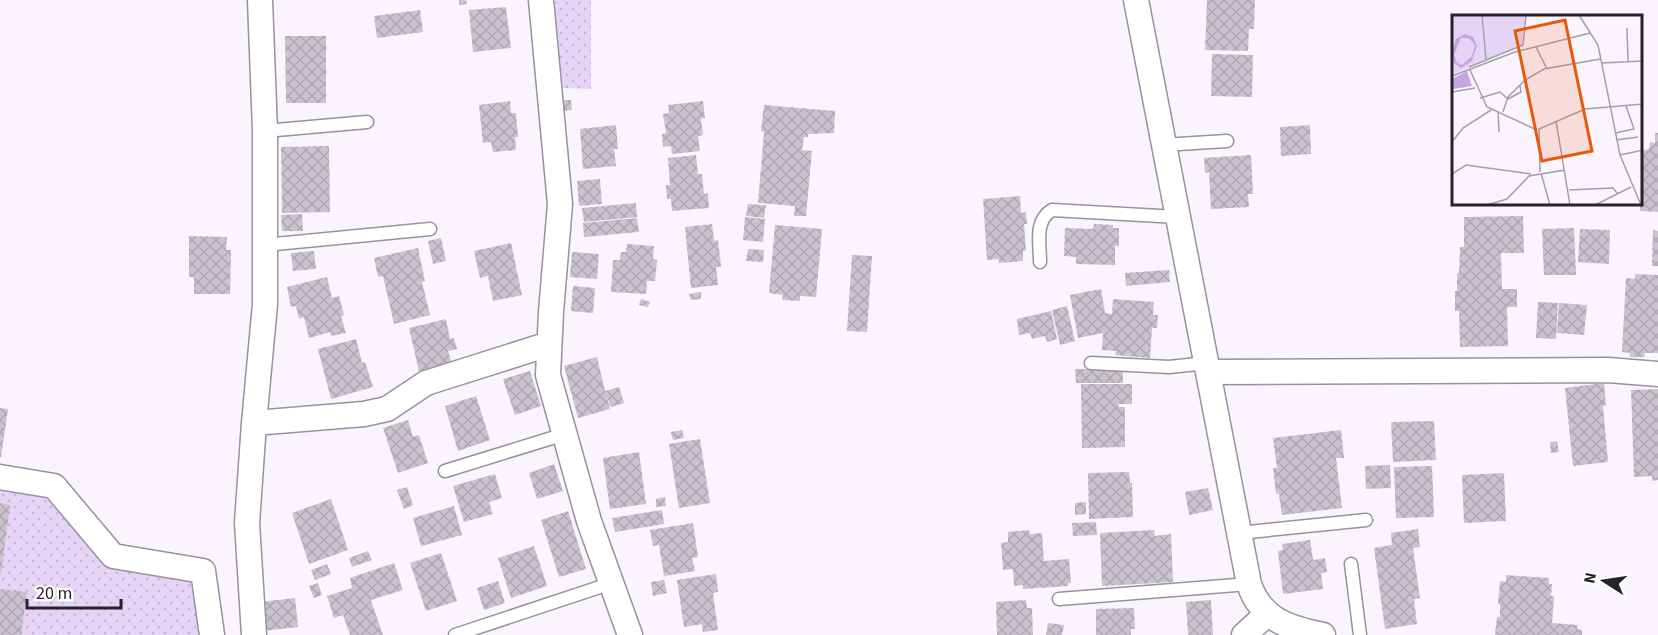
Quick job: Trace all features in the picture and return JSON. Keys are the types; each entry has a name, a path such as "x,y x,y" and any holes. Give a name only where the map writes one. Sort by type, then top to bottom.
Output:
{"street":[{"path":"254,635 247,523 265,304 265,131 260,0"},
{"path":"541,0 560,204 548,375 589,521 630,635"},
{"path":"1136,0 1249,584 1253,595 1267,614 1283,625 1323,635"},
{"path":"254,423 364,414 387,409 426,383 549,344"},
{"path":"1208,368 1608,370 1658,374"},
{"path":"0,477 54,486 113,556 203,571 212,635"},
{"path":"1244,635 1267,614"}],"lane":[{"path":"265,131 367,122"},
{"path":"1163,145 1227,141"},
{"path":"1040,262 1039,225 1044,215 1052,210 1178,217"},
{"path":"265,245 430,229"},
{"path":"1091,363 1208,368"},
{"path":"445,471 565,434"},
{"path":"1239,533 1366,520"},
{"path":"1352,564 1360,635"},
{"path":"455,635 612,583"},
{"path":"1059,599 1249,584"}],"shaded area":[{"path":"555,0 591,0 591,89 563,88"},
{"path":"0,484 49,492 108,563 198,577 206,635 0,635"}],"building":[{"path":"459,0 466,0 467,4 459,5"},
{"path":"1207,0 1255,0 1254,29 1249,29 1248,51 1205,50"},
{"path":"506,7 511,48 473,52 469,10"},
{"path":"420,10 423,32 377,38 374,16"},
{"path":"285,36 326,36 326,103 286,103"},
{"path":"1212,54 1253,55 1252,97 1211,96"},
{"path":"563,100 571,100 572,110 564,111"},
{"path":"510,101 511,113 516,113 518,137 515,137 516,150 493,152 491,142 483,143 479,105"},
{"path":"703,101 705,118 701,119 703,135 698,136 700,151 672,154 671,146 663,147 662,134 666,133 663,114 669,113 668,105"},
{"path":"764,105 835,111 834,133 808,134 808,137 804,137 802,150 812,151 806,216 794,216 795,206 758,203"},
{"path":"616,125 618,149 614,149 616,166 583,169 580,129"},
{"path":"1310,125 1311,154 1281,156 1280,127"},
{"path":"1655,133 1658,133 1658,212 1640,211 1640,206 1643,206 1643,151 1649,149 1650,142 1655,143"},
{"path":"329,146 330,212 282,213 281,147"},
{"path":"696,155 698,174 702,174 704,194 708,193 709,208 672,211 671,199 667,199 666,185 670,185 668,158"},
{"path":"1251,155 1253,194 1248,194 1249,207 1211,209 1209,172 1205,173 1204,158"},
{"path":"600,179 602,204 579,206 577,181"},
{"path":"1020,196 1021,213 1026,212 1027,224 1024,224 1026,250 1023,251 1023,261 999,263 999,259 987,260 983,199"},
{"path":"636,203 637,217 584,222 582,208"},
{"path":"748,204 766,205 764,218 746,216"},
{"path":"302,214 303,231 282,231 281,215"},
{"path":"1523,216 1524,253 1501,253 1502,289 1517,289 1517,307 1507,307 1508,346 1460,347 1459,311 1455,311 1455,291 1457,291 1460,247 1464,247 1464,217"},
{"path":"745,217 765,219 763,242 743,240"},
{"path":"637,218 639,232 584,237 583,223"},
{"path":"712,224 714,241 718,240 721,267 716,267 718,285 691,288 685,227"},
{"path":"1094,224 1113,225 1113,228 1119,228 1119,246 1115,246 1115,265 1076,264 1076,257 1064,256 1065,228 1093,229"},
{"path":"775,225 822,229 816,297 800,296 800,301 782,300 783,295 769,293"},
{"path":"1574,228 1576,275 1544,275 1542,229"},
{"path":"1580,229 1610,230 1609,264 1578,262"},
{"path":"1653,230 1658,231 1658,266 1652,266"},
{"path":"189,236 227,237 226,250 231,250 230,294 194,294 194,277 189,277"},
{"path":"441,238 446,261 433,264 428,241"},
{"path":"511,243 522,295 493,301 488,276 480,278 474,251"},
{"path":"627,244 654,246 653,259 657,260 655,281 647,281 646,294 611,292 613,260 620,260 621,252 626,252"},
{"path":"418,248 425,281 422,282 430,315 394,324 383,276 378,277 374,258"},
{"path":"748,249 764,250 763,262 746,261"},
{"path":"314,251 316,269 293,271 291,253"},
{"path":"572,252 599,254 597,279 570,277"},
{"path":"852,255 872,256 867,332 847,331"},
{"path":"1169,270 1170,282 1126,286 1125,273"},
{"path":"1635,274 1658,275 1658,353 1645,353 1644,357 1630,357 1630,353 1622,352 1626,278 1635,279"},
{"path":"327,277 332,298 339,296 346,333 331,336 330,332 309,338 304,317 299,319 296,306 291,307 287,287"},
{"path":"573,286 595,288 593,313 571,311"},
{"path":"1101,289 1105,313 1112,314 1113,299 1154,302 1153,315 1158,315 1157,328 1152,328 1150,358 1115,355 1116,351 1102,350 1103,333 1078,338 1070,295"},
{"path":"701,292 701,299 691,300 689,294"},
{"path":"641,299 650,302 648,307 639,305"},
{"path":"1538,302 1558,303 1556,339 1536,338"},
{"path":"1559,303 1587,305 1584,335 1557,333"},
{"path":"1067,306 1075,341 1060,345 1052,310"},
{"path":"1051,311 1057,339 1047,342 1045,336 1032,339 1030,333 1019,335 1017,319"},
{"path":"446,319 450,339 454,338 457,349 448,351 453,368 420,376 409,328"},
{"path":"356,339 362,363 365,362 373,387 331,399 318,349"},
{"path":"597,357 605,391 619,387 624,403 611,407 607,397 610,409 578,418 564,366"},
{"path":"1075,369 1123,369 1123,383 1076,383"},
{"path":"530,371 541,406 515,415 503,379"},
{"path":"1604,383 1606,405 1603,406 1608,462 1573,466 1565,388"},
{"path":"1081,384 1132,384 1132,404 1118,404 1119,407 1125,407 1125,447 1082,448"},
{"path":"1658,389 1658,480 1652,481 1652,476 1634,477 1631,390"},
{"path":"476,396 490,440 458,451 445,406"},
{"path":"0,408 8,409 1,457 0,457"},
{"path":"408,420 413,437 419,435 428,463 398,473 383,428"},
{"path":"1434,421 1436,460 1393,462 1391,422"},
{"path":"682,430 684,438 673,440 671,432"},
{"path":"1341,430 1344,458 1336,458 1342,508 1282,515 1279,494 1276,494 1273,468 1277,468 1273,438"},
{"path":"700,439 710,503 679,508 669,444"},
{"path":"1557,441 1559,452 1551,453 1550,442"},
{"path":"639,452 646,504 610,509 603,458"},
{"path":"554,464 563,491 537,499 529,473"},
{"path":"1390,465 1391,488 1366,489 1365,466"},
{"path":"1432,466 1434,517 1396,518 1394,467"},
{"path":"1129,472 1130,483 1132,483 1133,517 1089,519 1088,473"},
{"path":"1504,473 1506,521 1464,523 1462,475"},
{"path":"495,474 502,498 489,502 493,514 464,522 453,486"},
{"path":"407,487 413,505 404,509 397,490"},
{"path":"1208,488 1213,510 1189,515 1185,492"},
{"path":"665,497 666,506 656,507 656,499"},
{"path":"331,499 348,550 309,564 292,513"},
{"path":"1086,502 1086,514 1075,515 1075,503"},
{"path":"0,503 10,505 1,574 0,573"},
{"path":"454,506 462,535 421,546 413,518"},
{"path":"662,510 664,524 615,532 612,518"},
{"path":"568,511 586,569 559,577 541,520"},
{"path":"1096,522 1097,535 1073,536 1072,523"},
{"path":"693,523 698,557 692,558 695,571 664,576 659,545 653,546 650,530"},
{"path":"1418,529 1420,547 1413,548 1420,598 1414,599 1417,624 1385,629 1374,548 1392,545 1391,533"},
{"path":"1029,530 1030,534 1042,533 1044,561 1069,559 1071,583 1068,583 1068,586 1023,589 1023,585 1014,586 1013,569 1003,570 1001,543 1008,542 1008,532"},
{"path":"1154,530 1155,536 1171,534 1173,582 1102,586 1100,533"},
{"path":"1310,540 1313,560 1325,558 1327,572 1321,573 1323,589 1283,594 1278,551 1283,550 1282,544"},
{"path":"534,546 547,586 511,598 498,558"},
{"path":"368,551 372,560 352,567 349,558"},
{"path":"441,553 457,601 426,611 410,563"},
{"path":"394,563 403,590 371,600 383,635 350,635 343,615 334,618 327,596 352,588 350,578"},
{"path":"327,564 331,574 315,580 311,570"},
{"path":"716,574 718,592 713,593 718,630 703,632 702,624 684,627 677,580"},
{"path":"1506,575 1549,578 1549,584 1552,584 1551,596 1554,596 1552,623 1578,625 1577,629 1582,630 1582,635 1495,635 1497,617 1500,617 1500,604 1498,604 1500,581 1506,582"},
{"path":"664,580 667,593 653,596 651,582"},
{"path":"498,581 505,603 484,610 477,588"},
{"path":"318,583 322,595 314,598 309,586"},
{"path":"0,589 27,592 21,635 0,635"},
{"path":"295,598 298,627 262,631 259,602"},
{"path":"1026,600 1027,608 1032,608 1033,635 997,635 996,602"},
{"path":"1211,600 1213,635 1188,635 1186,602"},
{"path":"1134,608 1135,629 1131,629 1131,635 1096,635 1096,609"},
{"path":"1048,623 1064,625 1062,635 1046,635"}]}
